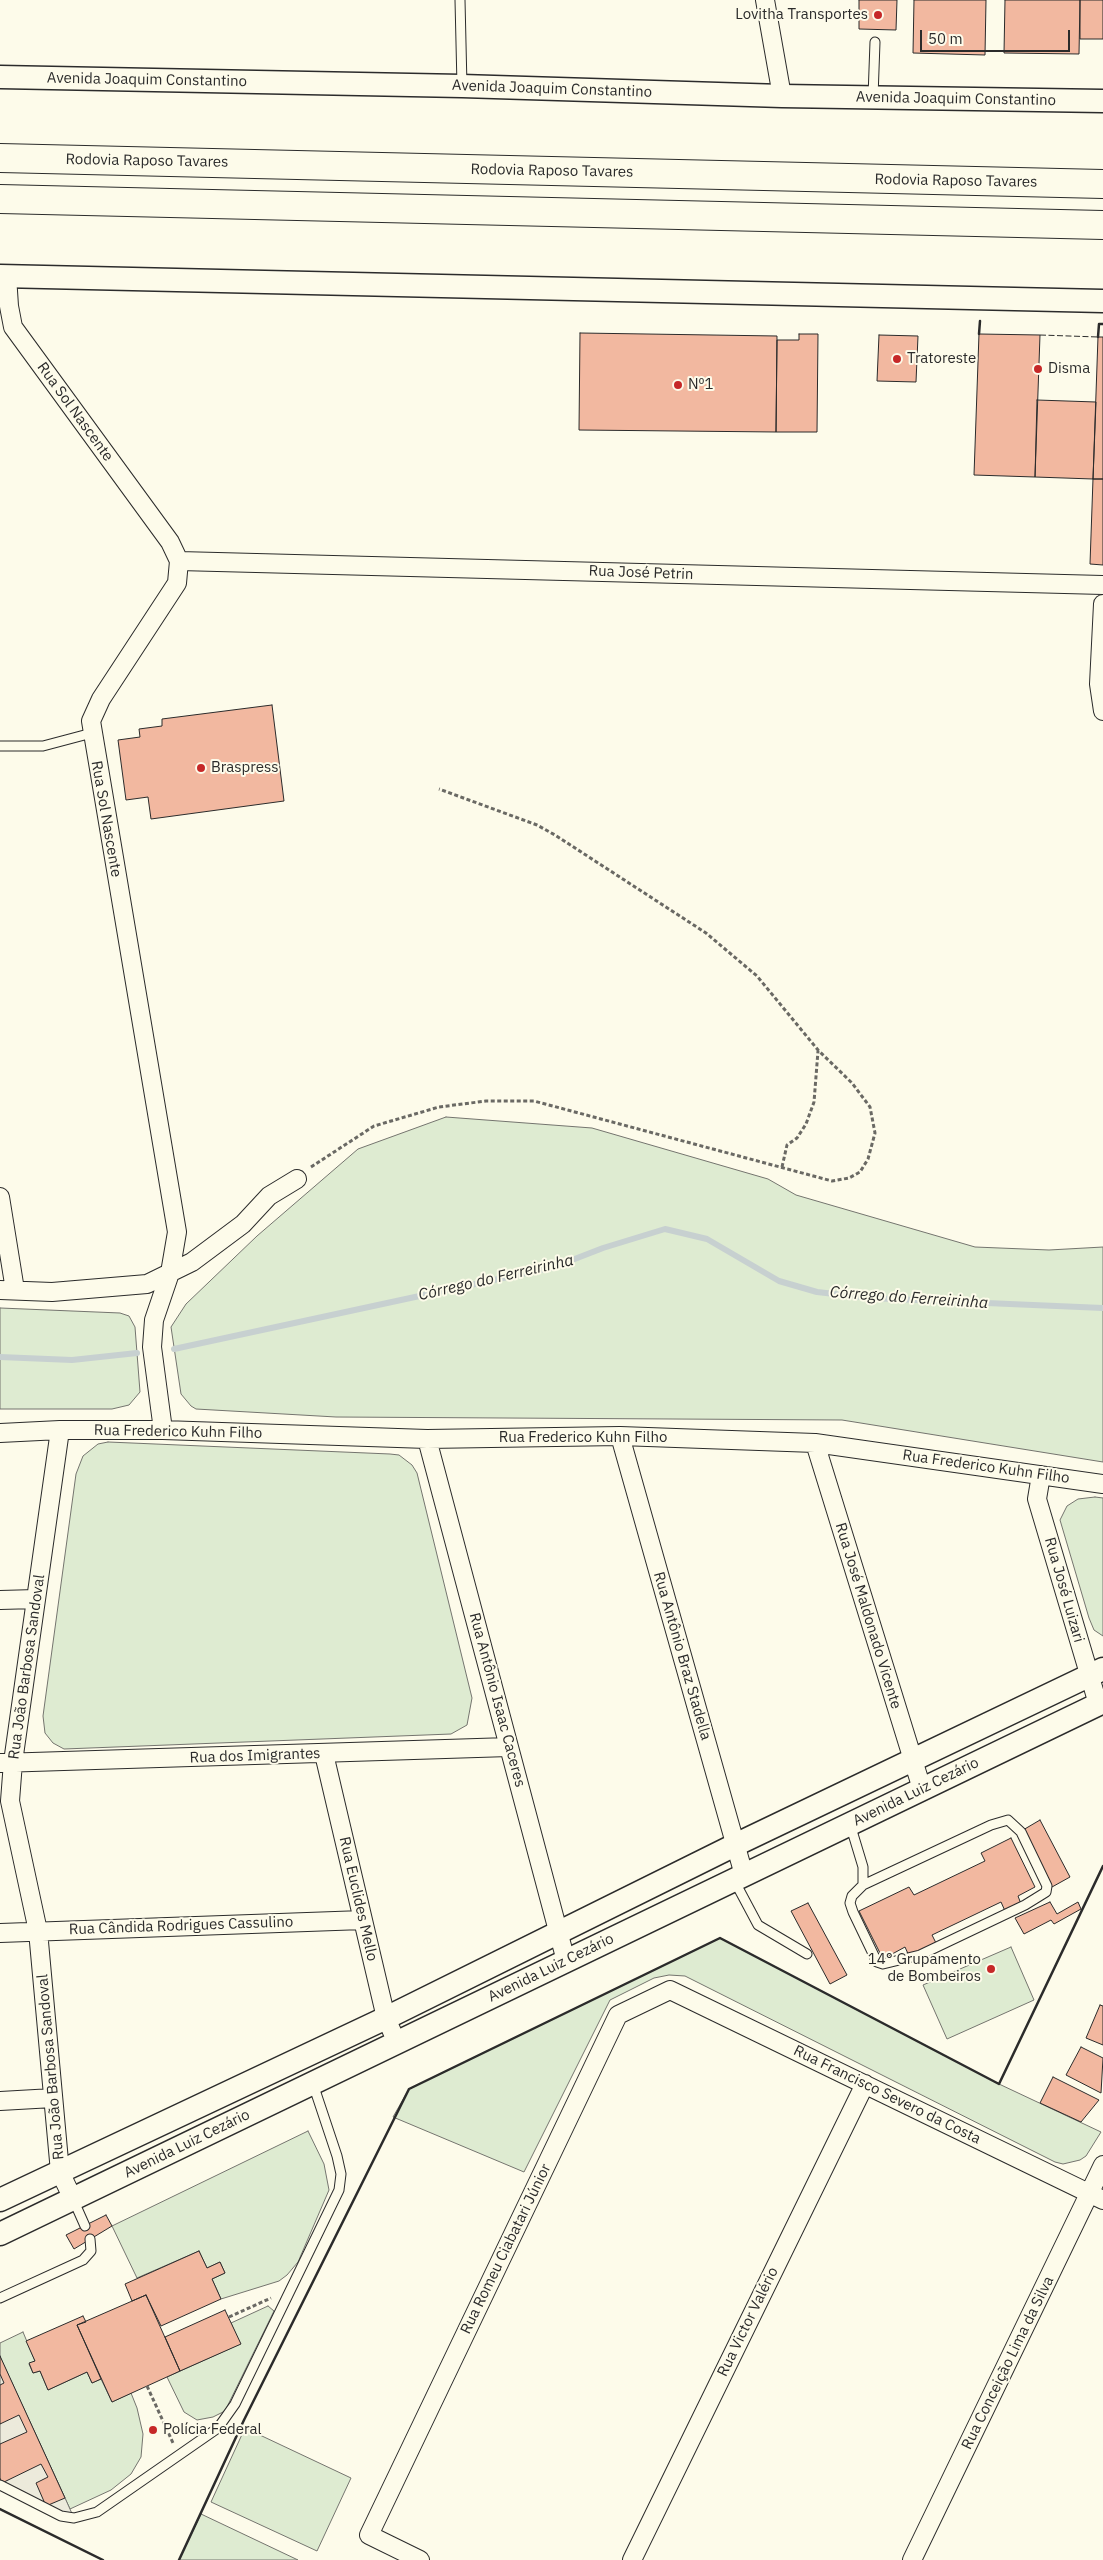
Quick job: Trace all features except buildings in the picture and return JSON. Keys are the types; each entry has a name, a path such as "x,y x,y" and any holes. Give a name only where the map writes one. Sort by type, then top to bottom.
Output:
{"highway":[{"name":"Rodovia Raposo Tavares","path":"0,158 1103,184"},
{"path":"0,199 1103,225"}],"street":[{"path":"765,0 782,96"},
{"name":"Avenida Joaquim Constantino","path":"0,77 462,86 782,96 1103,101"},
{"path":"4,276 1103,301"},
{"name":"Rua Sol Nascente","path":"4,276 13,327 170,542 179,561 177,583 101,698 91,722 177,1232 170,1273 154,1320 152,1347 163,1430"},
{"name":"Rua José Petrin","path":"179,561 1103,585"},
{"path":"1103,604 1099,684 1103,711"},
{"path":"0,1197 7,1290 52,1292 104,1289 147,1284 192,1262 236,1230 269,1196 297,1179"},
{"name":"Rua Frederico Kuhn Filho","path":"0,1433 60,1430 163,1430 427,1439 620,1436 815,1443 1103,1484"},
{"name":"Rua João Barbosa Sandoval","path":"60,1430 36,1599 7,1763 10,1802 38,1931 60,2172 73,2199"},
{"name":"Rua Antônio Braz Stadella","path":"620,1436 735,1845 739,1878"},
{"name":"Rua Antônio Isaac Caceres","path":"427,1439 566,1960"},
{"name":"Rua José Maldonado Vicente","path":"815,1443 922,1789"},
{"name":"Rua José Luizari","path":"1041,1475 1037,1499 1096,1672 1100,1703"},
{"path":"0,1600 36,1599"},
{"name":"Avenida Luiz Cezário","path":"0,2200 386,2018 559,1934 735,1845 1096,1672"},
{"name":"Avenida Luiz Cezário","path":"0,2234 1100,1703"},
{"name":"Rua dos Imigrantes","path":"7,1763 509,1747"},
{"name":"Rua Euclides Mello","path":"324,1754 386,2018 397,2043"},
{"path":"818,1805 840,1829"},
{"name":"Rua Cândida Rodrigues Cassulino","path":"0,1933 363,1920"},
{"name":"Rua Francisco Severo da Costa","path":"670,1990 1096,2197"},
{"name":"Rua Romeu Ciabatari Júnior","path":"420,2560 369,2535 618,2014 670,1990"},
{"name":"Rua Victor Valério","path":"632,2560 865,2084"},
{"path":"0,2101 53,2098"},
{"name":"Rua Conceição Lima da Silva","path":"912,2560 1096,2197 1103,2165"}],"lane":[{"path":"460,0 462,86"},
{"path":"873,97 874,42"},
{"path":"0,746 43,746 92,733"},
{"path":"1008,1820 1021,1832 1047,1886 1046,1892 1025,1905 920,1955 883,1964 877,1962 852,1912 850,1903 852,1896 864,1885 991,1825 1008,1820"},
{"path":"840,1829 863,1867 864,1885"},
{"path":"739,1878 758,1924 807,1954"},
{"path":"0,2485 61,2516 74,2518 97,2512 218,2428 235,2404 339,2190 341,2174 337,2156 313,2084"},
{"path":"73,2199 84,2226"},
{"path":"0,2298 83,2260 91,2250 90,2240"}],"path":[{"path":"297,1179 318,1161 374,1126 431,1109 486,1101 534,1101 832,1181 860,1172 868,1159 875,1133 870,1107 852,1083 818,1050 757,976 706,933 537,825 439,789"},
{"path":"782,1167 787,1145 797,1138 806,1124 814,1102 818,1050"},
{"path":"229,2317 290,2289"},
{"path":"147,2386 179,2455"}],"green space":[{"path":"446,1117 592,1128 768,1179 796,1195 975,1247 1049,1250 1103,1247 1103,1462 842,1420 336,1417 196,1409 191,1406 181,1394 171,1327 186,1304 257,1236 358,1149"},
{"path":"0,1308 120,1313 129,1316 135,1327 140,1392 129,1405 112,1409 0,1409"},
{"path":"108,1442 390,1454 399,1455 412,1465 417,1473 472,1698 467,1725 451,1734 64,1749 53,1743 45,1733 43,1716 76,1474 83,1456 98,1444"},
{"path":"1103,1498 1103,1636 1094,1630 1089,1618 1060,1520 1067,1506 1078,1499"},
{"path":"720,1938 999,2084 1101,2132 1086,2156 1080,2160 1063,2164 1055,2162 685,1976 669,1975 654,1978 610,2000 524,2172 393,2117 409,2089"},
{"path":"1011,1947 1034,2000 947,2039 923,1985"},
{"path":"308,2131 324,2164 329,2190 298,2262 287,2275 279,2281 221,2299 212,2279 225,2273 220,2262 207,2268 199,2251 137,2278 112,2226"},
{"path":"268,2306 274,2311 225,2411 213,2417 197,2420 184,2412 167,2377 240,2344 231,2323"},
{"path":"23,2332 35,2361 29,2364 33,2373 40,2371 48,2390 87,2372 92,2383 101,2379 112,2402 131,2393 137,2408 143,2434 141,2457 131,2474 111,2490 70,2509 0,2357 0,2343"},
{"path":"245,2428 351,2478 317,2551 211,2502"},
{"path":"201,2514 298,2560 179,2560"}],"shaded area":[{"path":"0,2357 65,2498 74,2518 0,2485"}],"waterway":[{"name":"Córrego do Ferreirinha","path":"174,1349 554,1267 603,1248 665,1229 707,1239 779,1281 817,1292 870,1298 1103,1308"},
{"name":"Córrego do Ferreirinha","path":"0,1357 72,1360 137,1353"}],"fence":[{"path":"1040,335 1098,337"}],"wall":[{"path":"979,334 980,321"},
{"path":"1098,337 1099,324 1103,324"},
{"path":"179,2560 244,2420 409,2089 720,1938 999,2084 1103,1866"},
{"path":"0,2509 103,2560"}],"place":[{"name":"Lovitha Transportes","path":"878,15"},
{"name":"Tratoreste","path":"897,359"},
{"name":"Disma","path":"1038,369"},
{"name":"Nº1","path":"678,385"},
{"name":"Braspress","path":"201,768"},
{"name":"14° Grupamento de Bombeiros","path":"991,1969"},
{"name":"Polícia Federal","path":"153,2430"}]}
